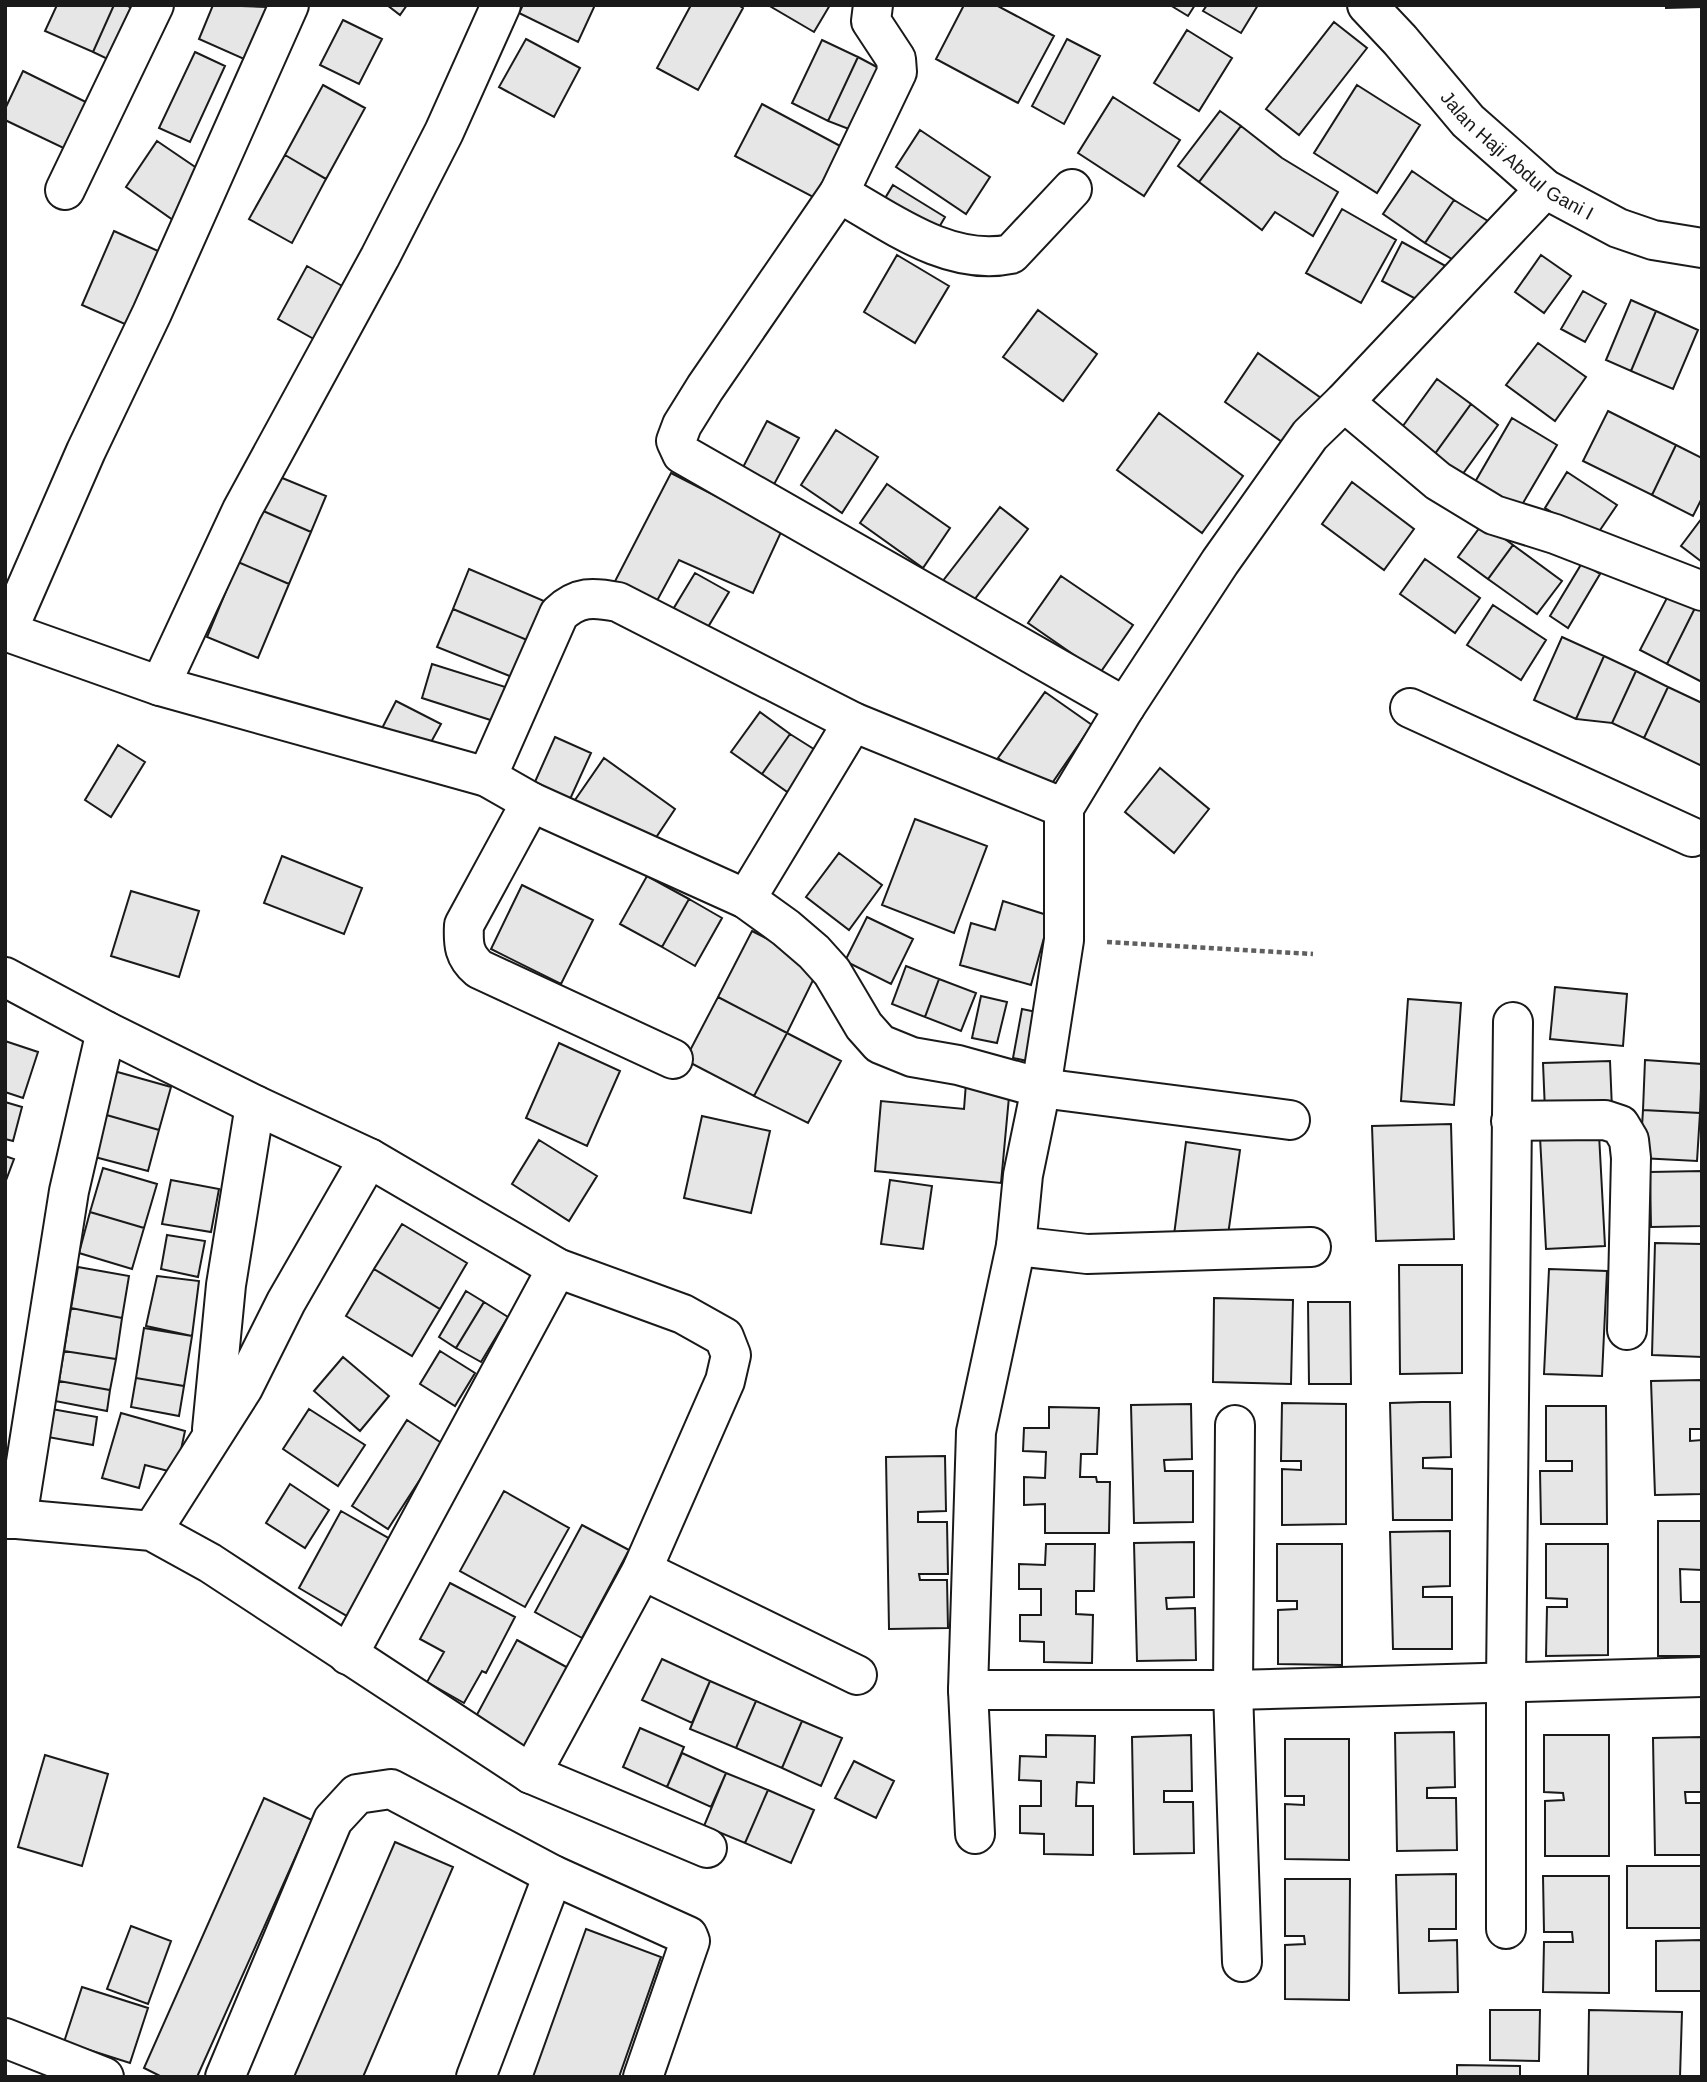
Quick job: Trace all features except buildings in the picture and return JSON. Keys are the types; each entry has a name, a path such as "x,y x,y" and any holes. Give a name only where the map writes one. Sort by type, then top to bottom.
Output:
{"street":[{"path":"65,190 154,5"},
{"path":"289,5 158,301 86,451 6,631 160,686 487,777 531,802 746,900 814,952 832,972 864,1026 880,1044 912,1057 958,1065 1041,1088 1290,1120"},
{"path":"160,686 242,510 380,257 444,132 501,5"},
{"path":"873,5 871,21 896,59 897,72 839,193 705,388 682,425 676,441 682,454 1125,706"},
{"name":"Jalan Haji Abdul Gani I","path":"1367,5 1468,121 1545,189 1618,228 1653,240 1702,248"},
{"path":"839,193 927,243 964,254 997,257 1011,254 1072,189"},
{"path":"975,1834 968,1690 976,1432 1016,1246 1023,1175 1041,1088 1064,940 1064,808 1125,706 1220,562 1310,435 1545,189"},
{"path":"1344,402 1438,481 1494,515 1555,534 1702,591"},
{"path":"487,777 559,614 571,602 601,598 618,602 853,722 1064,808"},
{"path":"1410,708 1698,830"},
{"path":"746,900 853,722"},
{"path":"531,802 464,925 463,942 467,958 479,969 673,1059"},
{"path":"5,977 106,1031 369,1158 557,1268 683,1314 724,1337 731,1354 725,1381 642,1570 531,1774"},
{"path":"1506,1929 1513,1022"},
{"path":"106,1031 69,1191 11,1519 152,1531 210,1563 531,1774 706,1847"},
{"path":"211,1438 226,1285 255,1105"},
{"path":"1511,1121 1605,1121 1620,1125 1629,1140 1628,1331"},
{"path":"152,1531 243,1388 286,1302 369,1158"},
{"path":"1016,1246 1087,1254 1311,1247"},
{"path":"348,1655 557,1268"},
{"path":"1235,1425 1233,1690 1242,1962"},
{"path":"642,1570 857,1675"},
{"path":"968,1690 1233,1690 1702,1677"},
{"path":"225,2077 333,1820 357,1794 391,1789 553,1875 690,1938 643,2077"},
{"path":"476,2077 553,1875"},
{"path":"5,2038 104,2077"}],"path":[{"path":"1064,940 1313,954"}]}
